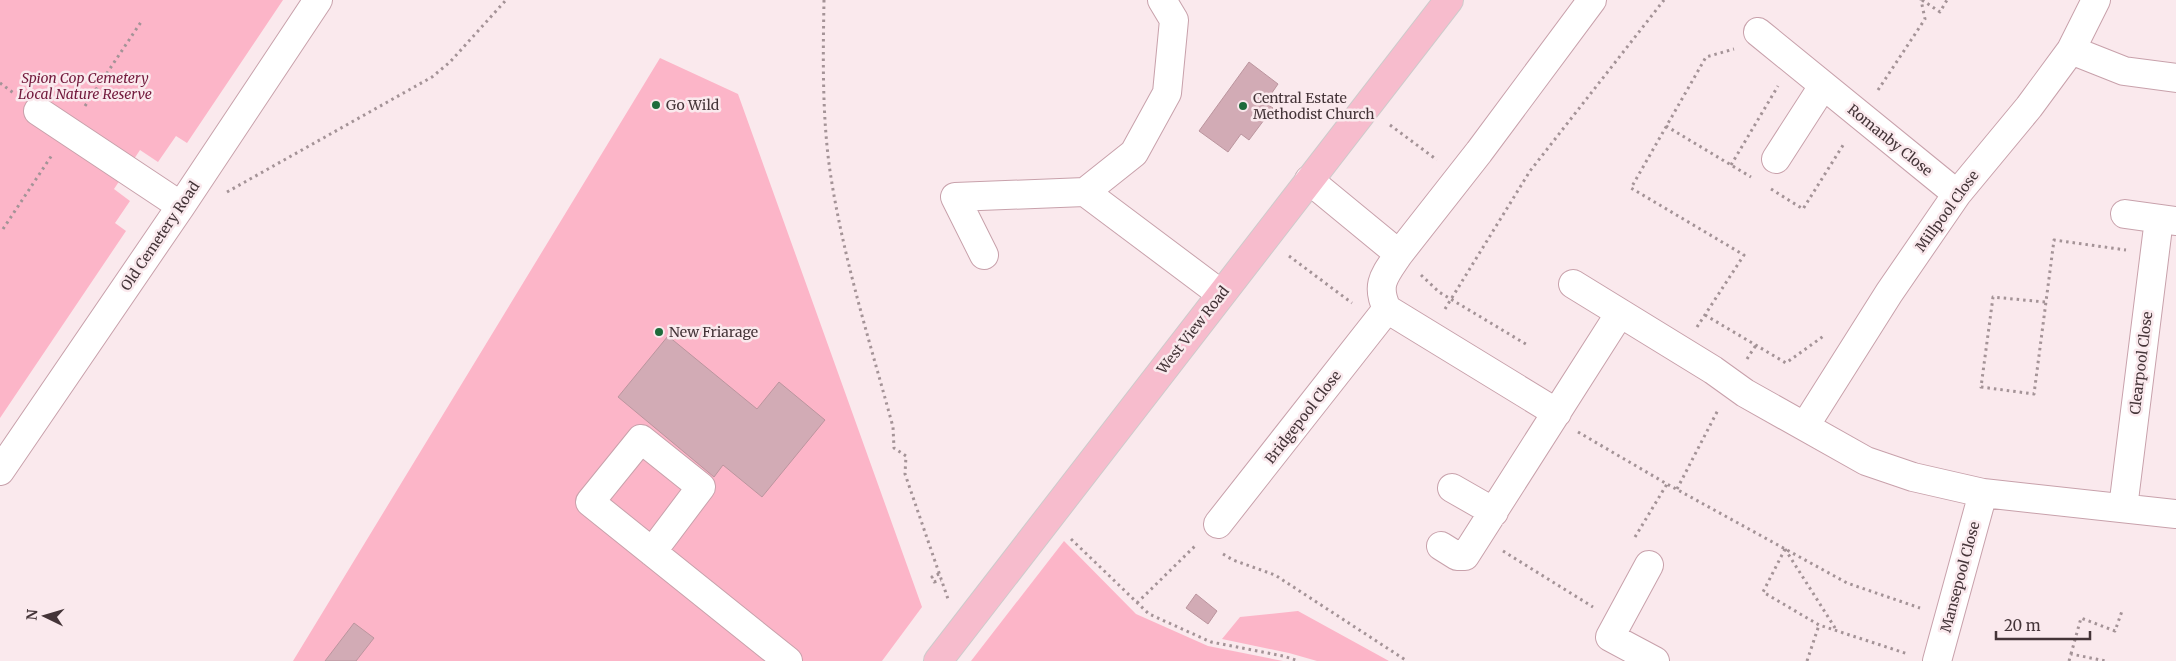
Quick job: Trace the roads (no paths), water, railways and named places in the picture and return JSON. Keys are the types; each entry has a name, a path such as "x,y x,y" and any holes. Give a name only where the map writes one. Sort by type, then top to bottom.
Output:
{"main road":[{"name":"West View Road","path":"938,661 1450,0"}],"street":[{"name":"Old Cemetery Road","path":"0,471 181,206 318,0"},
{"path":"984,255 956,197 1084,192 1134,152 1167,93 1174,20 1162,0"},
{"path":"1557,413 1387,309 1381,296 1381,282 1398,254 1479,152 1592,0"},
{"name":"Millpool Close","path":"1805,426 1889,293 1957,194 2029,107 2071,50 2096,0"},
{"name":"Romanby Close","path":"1758,32 1957,194"},
{"path":"2071,50 2124,71 2176,78"},
{"path":"1776,159 1823,86"},
{"path":"38,111 181,206"},
{"path":"1309,180 1398,254"},
{"path":"1084,192 1221,294"},
{"path":"2125,214 2167,220"},
{"name":"Clearpool Close","path":"2123,508 2154,254 2167,220"},
{"path":"1573,284 1729,382 1866,461 1914,477 1983,493 2176,514"},
{"name":"Bridgepool Close","path":"1210,532 1387,309"},
{"path":"1440,546 1458,556 1465,556 1620,313"},
{"path":"1452,488 1494,512"},
{"name":"Mansepool Close","path":"1937,661 1983,493"},
{"path":"652,552 788,661"},
{"path":"1649,565 1610,637 1655,661"}],"place":[{"name":"Go Wild","path":"656,105"},
{"name":"Central Estate Methodist Church","path":"1243,106"},
{"name":"New Friarage","path":"659,332"}],"park label":[{"name":"Spion Cop Cemetery Local Nature Reserve","path":"85,86"}]}
